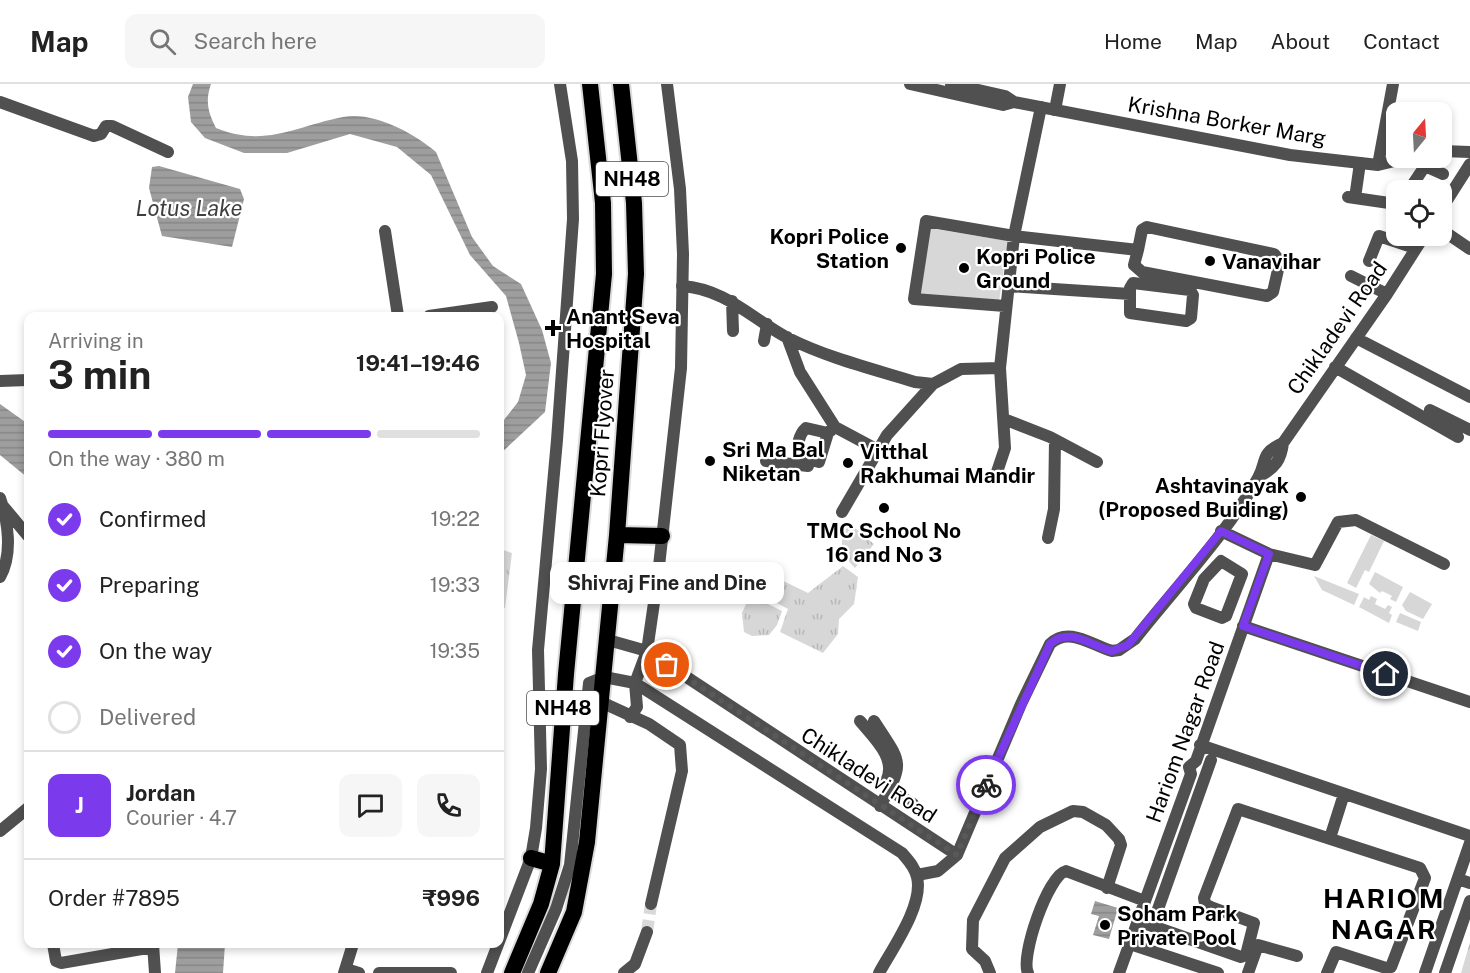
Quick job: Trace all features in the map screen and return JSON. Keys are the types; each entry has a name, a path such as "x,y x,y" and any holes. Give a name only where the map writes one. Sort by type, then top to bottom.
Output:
{"highway":[{"name":"Kopri Flyover","path":"552,864 586,437 604,274 603,203 590,84"},
{"name":"Kopri Flyover","path":"617,535 636,274 634,203 621,84"},
{"path":"617,535 662,536"},
{"name":"NH48","path":"548,973 574,912 587,842 617,535"},
{"path":"531,858 552,864"},
{"name":"NH48","path":"512,973 541,904 552,864"}],"street":[{"path":"504,929 531,858 541,769 538,650 557,440 573,219 572,161 560,84"},
{"path":"630,717 637,707 635,683 647,651 681,369 680,189 667,84"},
{"path":"910,84 933,86 1003,105 1014,102"},
{"path":"951,84 1005,96 1014,102"},
{"path":"1055,110 1059,84"},
{"path":"1378,165 1393,84"},
{"path":"0,102 94,136 101,134 106,126 112,126 168,152"},
{"name":"Krishna Borker Marg","path":"1014,102 1290,155 1378,165 1386,163"},
{"path":"995,478 1005,448 1000,368 1005,306 1014,236 1041,107"},
{"path":"1452,151 1470,152"},
{"path":"1360,163 1351,197 1386,202"},
{"path":"1452,192 1470,164"},
{"path":"1434,168 1443,174"},
{"path":"1005,306 914,299 926,221 1014,236 1137,250"},
{"path":"1147,227 1274,254 1280,261 1273,292 1267,296 1142,272 1134,265 1137,250 1142,230 1147,227"},
{"path":"385,231 397,312"},
{"path":"1369,261 1379,236 1415,248"},
{"path":"1452,237 1470,249"},
{"name":"Chikladevi Road","path":"608,640 647,651 957,855 1011,726 1050,644 1055,639 1068,635 1112,651 1128,645 1221,531 1260,476 1263,461 1271,448 1283,443 1331,371 1387,294 1415,248"},
{"path":"1351,276 1387,294"},
{"path":"1135,283 1190,290 1193,295 1191,318 1186,321 1132,314 1129,311 1130,294 1131,285 1135,283"},
{"path":"682,286 696,287 732,301 787,337 821,352 915,382 933,384"},
{"path":"1008,286 1130,294"},
{"path":"732,301 733,331"},
{"path":"457,312 492,307"},
{"path":"764,341 767,324"},
{"path":"1358,335 1470,389"},
{"path":"1358,335 1470,397"},
{"path":"787,337 800,372 834,430 878,450"},
{"path":"842,512 878,450 897,423 918,404 933,384 961,369 1000,368"},
{"path":"1314,374 1331,371 1458,437"},
{"path":"0,381 24,380"},
{"path":"1430,410 1470,430"},
{"path":"1004,419 1056,440 1097,462"},
{"path":"766,461 778,465 792,463 820,468 834,430"},
{"path":"1048,538 1054,509 1056,440"},
{"path":"1,501 24,531"},
{"path":"0,577 4,569 8,541 1,501"},
{"path":"1221,531 1269,554 1315,565 1338,522 1356,520 1444,564"},
{"name":"Hariom Nagar Road","path":"1119,973 1269,554"},
{"path":"1221,560 1242,573 1232,599 1226,616 1222,618 1194,606 1204,579 1221,560"},
{"path":"1232,599 1250,606"},
{"path":"1243,626 1470,702"},
{"path":"528,973 556,909 570,865 589,683 604,677 635,683 902,853 917,875 917,897 908,921 879,973"},
{"path":"601,702 649,724 680,745 682,771 651,904"},
{"path":"860,721 885,752 890,769 889,778 877,804"},
{"path":"874,721 898,760 897,776 877,804"},
{"path":"1200,745 1470,836"},
{"path":"1152,926 1211,760"},
{"path":"1193,769 1204,778"},
{"path":"889,790 913,804"},
{"path":"1330,838 1344,794"},
{"path":"1138,921 1244,956 1255,925 1210,908 1205,904 1203,898 1238,809 1244,809 1420,868 1425,878 1391,967 1386,968 1336,952 1327,973"},
{"path":"0,831 24,811"},
{"path":"990,973 985,961 972,949 973,920 1005,858 1040,827 1073,811 1083,812 1106,825 1119,839 1120,845 1107,888"},
{"path":"1172,827 1185,832"},
{"path":"1425,973 1444,917 1464,881 1470,843"},
{"path":"917,875 938,871 957,855"},
{"path":"1158,866 1172,871"},
{"path":"1028,973 1026,964 1035,925 1057,876 1066,871 1107,888 1162,898"},
{"path":"1431,955 1447,967 1470,902"},
{"path":"1444,917 1463,923"},
{"path":"624,973 635,964 646,932"},
{"path":"1130,944 1218,973"},
{"path":"1248,973 1258,945 1297,956"},
{"path":"54,948 56,961 61,963 138,948"},
{"path":"149,948 155,973"},
{"path":"352,948 345,971 359,973"},
{"path":"487,973 497,948"},
{"path":"379,973 451,973"}],"green space":[{"name":"Kopri Police Ground","path":"929,228 1008,241 999,302 920,295"},
{"path":"850,524 874,544 855,568 842,554 842,535"},
{"path":"1371,535 1384,541 1369,572 1365,570 1356,588 1347,583"},
{"path":"504,550 512,553 504,608"},
{"path":"843,566 858,577 854,604 839,619 838,634 823,653 780,632 788,609 750,589 759,569 808,593"},
{"path":"1375,572 1403,587 1396,602 1390,599 1392,596 1382,591 1380,593 1369,584"},
{"path":"1314,576 1359,594 1354,605 1322,590"},
{"path":"1410,592 1432,604 1423,619 1406,611 1402,605"},
{"path":"750,595 782,611 777,625 769,635 752,636 744,632 742,613"},
{"path":"1371,596 1377,599 1375,604 1385,609 1388,605 1392,607 1389,613 1392,615 1389,623 1359,607 1364,597 1369,600"},
{"path":"1400,613 1421,622 1418,631 1396,622"},
{"path":"1470,942 1470,973 1461,973"}],"water":[{"path":"193,84 211,84 208,101 213,122 216,128 234,134 265,136 343,117 367,117 405,131 436,152 472,237 493,266 521,284 542,330 551,363 545,412 504,450 504,420 518,402 526,375 519,343 506,296 470,255 431,175 397,147 350,134 287,153 244,153 205,138 191,122 188,97"},
{"name":"Lotus Lake","path":"159,166 240,189 244,199 232,247 162,236 149,188 152,167"},
{"path":"0,404 24,421 24,475 0,455"},
{"name":"Soham Park Private Pool","path":"1095,901 1118,908 1109,939 1093,935 1099,916 1091,914"},
{"path":"178,948 225,948 223,973 175,973"}],"tunnel":[{"path":"647,932 651,904"}],"way so far":[{"path":"667,665 957,855 986,785"}],"place":[{"name":"Kopri Police Station","path":"901,248"},
{"name":"Vanavihar","path":"1210,261"},
{"name":"Kopri Police Ground","path":"964,268"},
{"name":"Anant Seva Hospital","path":"553,328"},
{"name":"Sri Ma Bal Niketan","path":"710,461"},
{"name":"Vitthal Rakhumai Mandir","path":"848,463"},
{"name":"Ashtavinayak (Proposed Buiding)","path":"1301,497"},
{"name":"TMC School No 16 and No 3","path":"884,508"},
{"name":"Shivraj Fine and Dine","path":"667,665"},
{"name":"Soham Park Private Pool","path":"1105,925"}],"district":[{"name":"HARIOM NAGAR","path":"1384,914"}],"route":[{"path":"986,785 1028,687 1050,644 1055,639 1068,635 1112,651 1128,645 1221,531 1269,554 1243,626 1386,674"}]}
